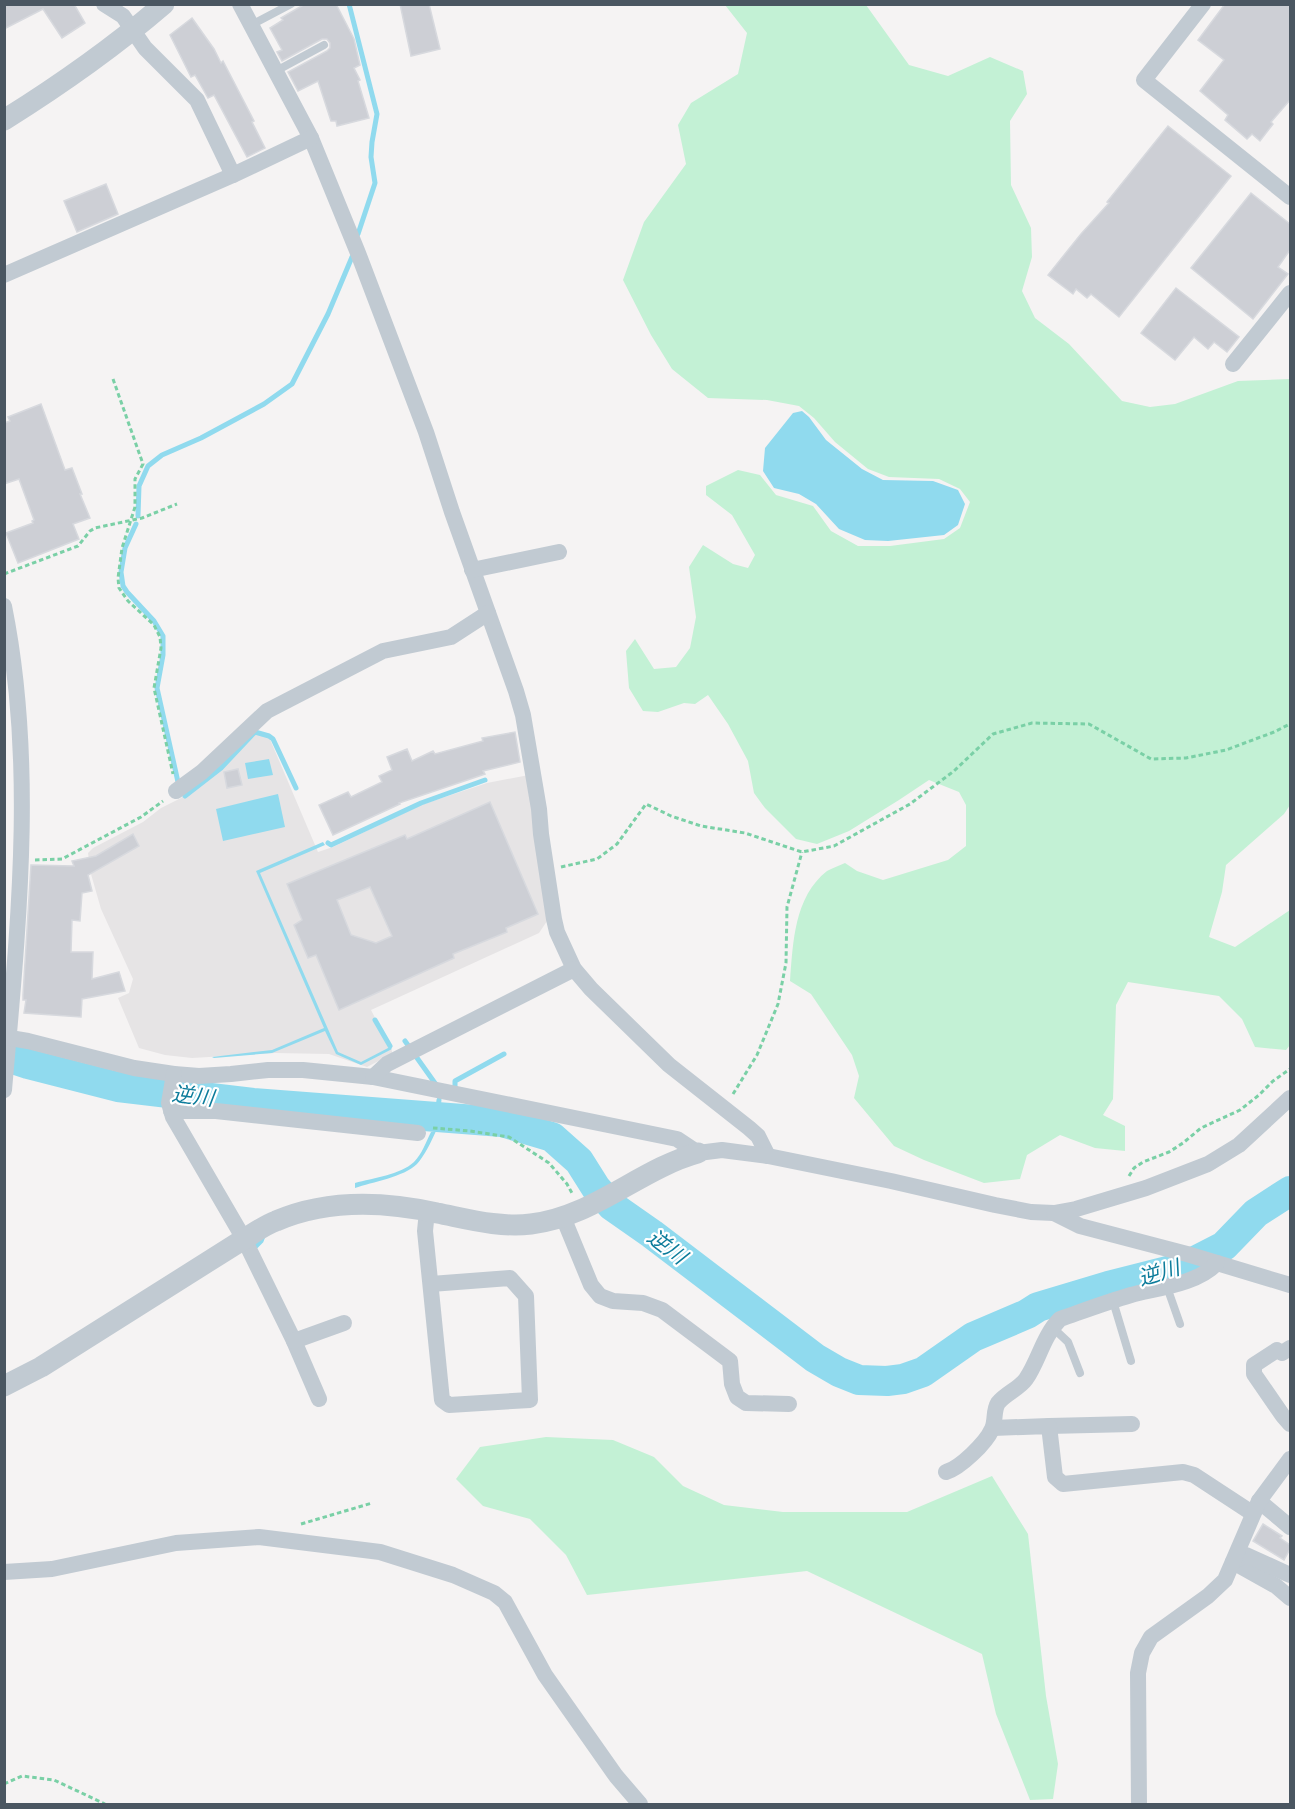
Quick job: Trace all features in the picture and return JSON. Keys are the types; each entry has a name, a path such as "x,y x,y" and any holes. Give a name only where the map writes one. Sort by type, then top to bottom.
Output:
{"street":[{"path":"104,4 123,16 145,48 196,100 234,175"},
{"path":"4,120 44,95 134,30 164,4"},
{"path":"240,4 311,138 402,366 516,691 523,715 539,809 557,932 574,969 591,989 669,1065 758,1136 768,1156"},
{"path":"1203,4 1144,80 1290,197"},
{"path":"4,275 234,175 311,138"},
{"path":"1233,364 1290,294"},
{"path":"472,570 559,552"},
{"path":"4,606 11,638 20,718 22,804 21,861 4,1090"},
{"path":"176,791 202,772 267,711 383,651 452,637 488,613"},
{"path":"373,1077 387,1064 574,969"},
{"path":"7,1041 135,1068 171,1094 216,1111 418,1133"},
{"path":"171,1094 199,1076 268,1070 303,1070 373,1077 677,1139 698,1153"},
{"path":"171,1094 294,1341 319,1400"},
{"path":"4,1386 41,1367 274,1221 299,1212 356,1203 427,1210 504,1225 532,1224 575,1212 685,1156 723,1150 768,1156 995,1205 1054,1214 1146,1188 1208,1164 1239,1145 1290,1098"},
{"path":"427,1210 425,1231 442,1400 449,1405 530,1400 526,1296 510,1278 431,1284"},
{"path":"575,1212 591,1285 600,1296 613,1301 643,1304 662,1310 682,1323 730,1361 732,1384 737,1396 746,1403 789,1404"},
{"path":"1054,1214 1080,1226 1188,1254 1290,1285"},
{"path":"946,1472 953,1470 984,1442 993,1428 995,1410 999,1402 1028,1377 1052,1327 1060,1319 1130,1295 1167,1287 1212,1269 1214,1263"},
{"path":"294,1341 344,1323"},
{"path":"1290,1348 1282,1353 1277,1350 1254,1365 1254,1374 1290,1424"},
{"path":"993,1428 1132,1425"},
{"path":"1049,1426 1054,1477 1063,1484 1182,1472 1194,1475 1290,1527"},
{"path":"1139,1804 1138,1673 1142,1653 1150,1637 1208,1596 1225,1580 1256,1507 1290,1459"},
{"path":"4,1572 52,1569 176,1543 259,1537 380,1552 453,1575 494,1593 505,1602 545,1675 616,1776 639,1804"},
{"path":"1233,1562 1246,1555 1290,1575"},
{"path":"1233,1562 1276,1586 1290,1598"}],"lane":[{"path":"251,25 291,4"},
{"path":"276,71 324,45"},
{"path":"1167,1287 1180,1324"},
{"path":"1113,1301 1131,1361"},
{"path":"1052,1327 1068,1342 1080,1373"}],"path":[{"path":"21,861 62,859 141,818 176,791 154,688 161,648 160,637 154,625 128,601 119,588 122,548 135,507 135,479 143,464 113,379"},
{"path":"4,574 78,546 95,528 132,520 177,504"},
{"path":"547,870 597,859 617,844 646,804 671,816 701,826 745,833 802,852 834,846 910,804 954,771 993,734 1032,723 1089,724 1151,759 1186,758 1226,750 1290,724"},
{"path":"724,1108 757,1055 778,1004 786,963 786,907 802,852"},
{"path":"1121,1196 1122,1186 1134,1168 1169,1152 1201,1128 1240,1110 1290,1069"},
{"path":"418,1133 426,1127 509,1137 549,1164 567,1184 575,1212"},
{"path":"293,1527 372,1503"},
{"path":"4,1784 22,1776 54,1780 105,1804"}],"shaded area":[{"path":"252,731 269,737 318,852 421,805 487,783 529,775 547,921 539,933 371,1010 392,1054 367,1067 329,1054 275,1053 192,1058 165,1055 139,1048 118,998 129,993 133,979 101,909 91,874 88,853 181,798 216,768"}],"green space":[{"path":"725,5 866,5 909,65 948,76 990,57 1023,71 1027,94 1010,121 1011,185 1031,228 1032,257 1022,291 1035,318 1069,344 1122,401 1150,407 1175,404 1238,381 1290,379 1290,805 1284,814 1226,865 1222,892 1209,937 1235,947 1290,910 1290,1045 1286,1050 1255,1047 1242,1019 1219,996 1128,982 1116,1005 1113,1099 1103,1115 1125,1126 1125,1151 1095,1148 1060,1135 1027,1155 1020,1179 984,1183 894,1146 854,1098 859,1076 852,1055 811,994 790,981 794,936 808,894 827,871 845,863 857,871 883,880 948,860 966,846 966,805 959,792 929,780 849,831 817,844 796,839 765,808 754,793 748,761 728,724 708,695 695,704 684,703 658,712 643,711 629,688 626,651 635,639 654,669 676,667 690,648 696,617 689,567 703,545 733,564 748,568 755,555 732,515 706,495 706,486 738,470 760,475 776,495 813,506 831,531 858,546 890,546 944,539 960,528 970,502 960,489 939,479 889,477 868,469 835,442 814,418 799,406 767,400 708,398 672,369 651,335 623,280 644,222 686,164 678,125 691,103 738,74 747,33"},
{"path":"546,1437 613,1440 654,1457 683,1486 724,1505 783,1512 907,1512 992,1476 1028,1534 1046,1696 1058,1764 1053,1799 1030,1800 996,1714 982,1654 807,1571 587,1595 566,1555 530,1519 483,1506 456,1479 480,1447"}],"water":[{"path":"802,411 826,440 862,469 883,480 933,481 958,490 965,504 958,525 944,535 888,541 865,540 839,529 816,504 799,494 774,488 763,471 765,448 793,413"},
{"path":"269,759 273,775 248,779 245,763"},
{"path":"278,794 285,827 223,841 216,809"},
{"path":"323,842 325,845 260,873 338,1052 361,1062 390,1047 392,1049 361,1065 336,1054 325,1031 272,1053 212,1057 272,1050 324,1028 256,871"},
{"path":"436,1131 423,1157 411,1169 396,1176 355,1188 355,1183 394,1173 414,1162 431,1132"}],"building":[{"path":"4,4 74,4 85,23 62,38 43,9 4,29"},
{"path":"305,4 336,4 354,39 360,65 354,68 360,80 358,81 369,118 337,126 336,121 331,121 318,81 298,91 288,72 327,51 330,43 327,39 322,39 282,61 277,52 282,50 270,28 283,20 281,18"},
{"path":"400,4 429,4 440,49 411,56"},
{"path":"1225,4 1290,4 1290,100 1271,122 1273,124 1260,141 1252,134 1247,139 1225,120 1228,115 1200,91 1224,60 1198,40"},
{"path":"192,18 221,63 223,61 254,121 252,122 265,148 247,157 214,95 208,98 195,75 191,77 170,35"},
{"path":"1168,126 1231,176 1119,317 1091,294 1087,298 1076,289 1073,294 1048,275 1109,203 1107,202"},
{"path":"106,184 118,214 77,232 64,201"},
{"path":"1251,193 1290,224 1290,250 1278,267 1288,274 1253,319 1191,268"},
{"path":"1176,288 1239,337 1227,352 1214,342 1208,349 1194,337 1175,360 1141,333"},
{"path":"41,404 65,470 72,468 90,518 73,524 79,539 18,563 6,533 33,523 34,520 19,479 4,484 4,423 10,421 8,417"},
{"path":"515,732 520,762 483,771 485,774 399,803 333,835 319,805 348,792 351,797 382,782 379,776 392,770 387,757 407,749 412,761 433,751 435,754 483,741 482,738"},
{"path":"238,769 242,785 227,788 224,772"},
{"path":"490,802 538,914 506,928 507,932 453,954 454,958 339,1010 316,955 308,958 294,925 302,920 287,884 405,835 407,839","holes":["370,887 392,936 376,943 351,935 337,900"]},
{"path":"133,834 139,846 88,875 92,891 82,893 80,921 72,920 71,952 93,952 92,979 119,972 125,991 82,999 81,1017 24,1013 26,1000 23,1000 23,995 31,865 74,866 72,861 96,856"},
{"path":"1263,1524 1282,1536 1280,1538 1290,1545 1284,1560 1253,1541"}],"waterway":[{"path":"349,4 377,114 371,157 375,183 358,234"},
{"path":"138,516 139,486 148,466 162,455 201,438 264,404 292,384 328,314 352,257"},
{"path":"136,524 125,548 121,572 123,586 154,621 163,636 163,655 157,688 178,782"},
{"path":"185,796 221,768 255,732 273,739 296,788"},
{"path":"328,843 331,845 421,803 485,780"},
{"path":"375,1020 390,1046"},
{"path":"405,1041 437,1086"},
{"path":"455,1087 455,1081 504,1054"},
{"name":"逆川","path":"4,1056 118,1087 253,1103 502,1122 552,1137 579,1161 596,1188 612,1206 815,1358 859,1380 903,1379 923,1372 973,1337 1038,1307 1183,1267 1224,1246 1256,1213 1290,1191"},
{"path":"436,1123 439,1100"},
{"path":"256,1246 263,1236"}]}
